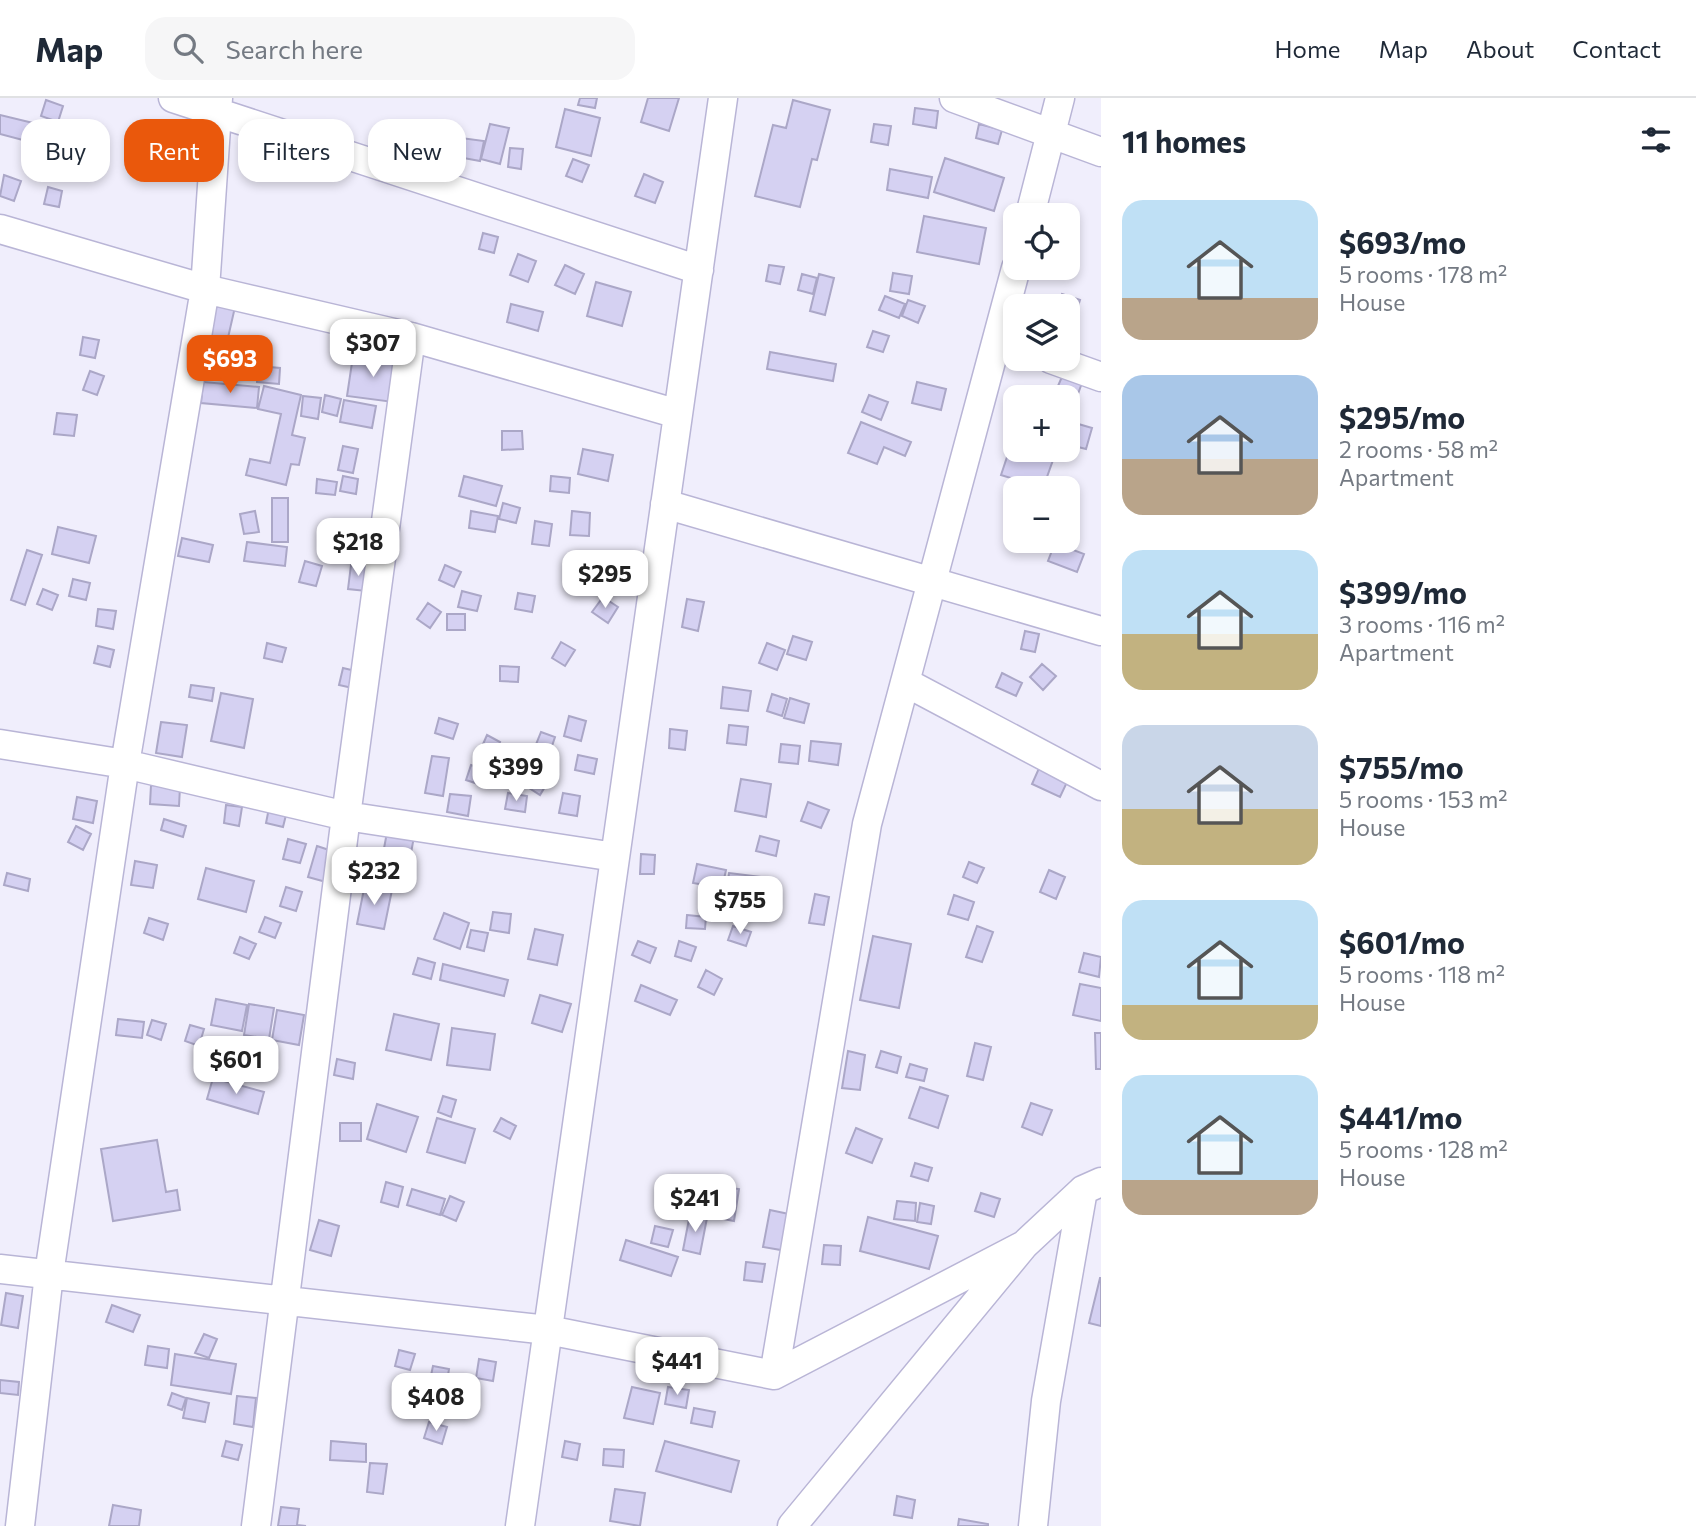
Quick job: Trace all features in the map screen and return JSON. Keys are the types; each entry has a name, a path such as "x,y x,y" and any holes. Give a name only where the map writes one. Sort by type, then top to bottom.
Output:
{"street":[{"path":"173,98 218,105 699,270"},
{"path":"520,1526 723,98"},
{"path":"954,98 1101,152"},
{"path":"1033,203 1060,98"},
{"path":"20,1526 49,1274 125,764 205,289 218,105"},
{"path":"0,229 205,289 411,337 678,414"},
{"path":"256,1526 346,816 411,337"},
{"path":"774,1375 867,824 932,582 1003,352"},
{"path":"1080,369 1101,377"},
{"path":"666,504 1101,631"},
{"path":"905,682 1101,786"},
{"path":"0,744 125,764 346,816 615,857"},
{"path":"792,1526 1024,1245 1092,1186"},
{"path":"1033,1526 1046,1401 1092,1186"},
{"path":"0,1269 548,1330 774,1375 1024,1245"}],"building":[{"path":"580,98 597,98 595,108 578,105"},
{"path":"648,98 679,98 669,131 641,122"},
{"path":"46,100 63,106 59,119 41,116"},
{"path":"793,100 830,110 817,160 812,159 800,207 755,196 773,125 786,128"},
{"path":"915,108 938,111 936,128 913,124"},
{"path":"565,109 600,118 591,156 556,147"},
{"path":"0,115 21,120 21,140 0,134"},
{"path":"490,124 509,128 500,164 481,159"},
{"path":"874,124 891,126 888,145 871,142"},
{"path":"979,124 1002,130 998,144 976,138"},
{"path":"466,139 484,141 480,161 466,158"},
{"path":"510,148 523,149 521,169 508,167"},
{"path":"945,158 1004,178 994,211 934,192"},
{"path":"573,159 589,165 582,182 566,176"},
{"path":"890,169 932,177 928,198 887,190"},
{"path":"644,174 663,182 655,203 635,196"},
{"path":"4,175 21,181 14,201 0,196"},
{"path":"48,187 62,191 59,207 44,204"},
{"path":"924,216 986,228 979,264 917,252"},
{"path":"483,233 498,237 494,253 479,249"},
{"path":"518,254 536,261 528,282 510,275"},
{"path":"565,265 584,274 575,294 555,285"},
{"path":"769,265 784,267 780,284 766,281"},
{"path":"893,273 912,276 909,294 890,291"},
{"path":"802,274 817,278 813,294 798,290"},
{"path":"819,274 834,278 825,315 810,311"},
{"path":"596,282 631,292 622,326 587,316"},
{"path":"885,296 905,304 899,318 879,310"},
{"path":"908,300 925,306 918,323 902,316"},
{"path":"213,301 235,307 227,342 205,337"},
{"path":"511,304 543,312 538,331 507,322"},
{"path":"873,331 889,336 883,352 867,347"},
{"path":"83,337 99,340 95,358 80,355"},
{"path":"770,352 836,364 833,381 767,369"},
{"path":"353,356 399,363 393,402 347,396"},
{"path":"1080,362 1088,366 1080,388 1080,385 1058,385 1064,371 1080,371"},
{"path":"258,366 280,368 279,384 257,382"},
{"path":"90,371 104,376 97,395 83,390"},
{"path":"203,382 259,387 257,408 201,403"},
{"path":"917,382 946,389 941,410 912,403"},
{"path":"264,386 301,395 292,435 305,438 299,465 291,464 286,485 246,475 250,459 270,463 281,414 258,409"},
{"path":"325,395 341,399 337,416 322,412"},
{"path":"869,395 888,402 881,420 862,412"},
{"path":"303,396 321,398 318,419 301,416"},
{"path":"344,400 376,406 372,428 340,422"},
{"path":"57,413 77,415 74,436 54,434"},
{"path":"861,422 911,442 905,456 884,447 877,464 848,453"},
{"path":"1080,424 1092,428 1086,449 1080,448"},
{"path":"502,431 522,431 523,449 502,450"},
{"path":"343,446 358,449 353,473 338,470"},
{"path":"583,449 613,455 608,481 578,474"},
{"path":"1005,462 1052,462 1047,476 1001,475"},
{"path":"343,476 358,479 356,494 340,491"},
{"path":"464,476 502,486 496,506 459,496"},
{"path":"551,476 570,478 569,493 550,491"},
{"path":"317,479 337,482 335,495 316,493"},
{"path":"272,498 288,498 288,542 272,542"},
{"path":"503,503 520,508 516,523 499,519"},
{"path":"255,511 259,532 244,534 240,514"},
{"path":"471,511 498,516 495,532 469,528"},
{"path":"572,511 590,513 589,536 570,535"},
{"path":"535,521 552,524 549,546 532,544"},
{"path":"58,527 96,536 89,563 52,554"},
{"path":"182,538 213,545 209,562 178,556"},
{"path":"247,542 287,547 285,566 244,561"},
{"path":"27,550 42,555 25,605 11,600"},
{"path":"1051,553 1084,554 1077,572 1048,561"},
{"path":"606,557 622,561 619,578 602,575"},
{"path":"305,561 322,566 316,586 299,582"},
{"path":"351,565 368,567 366,591 348,589"},
{"path":"445,565 461,572 454,587 439,580"},
{"path":"73,579 90,583 86,600 69,596"},
{"path":"43,589 58,595 52,610 37,604"},
{"path":"462,591 481,596 477,611 458,607"},
{"path":"518,593 535,596 532,612 515,609"},
{"path":"603,597 618,607 608,623 592,612"},
{"path":"687,599 704,602 698,631 682,627"},
{"path":"428,603 441,612 430,628 417,619"},
{"path":"98,609 116,611 113,629 96,626"},
{"path":"447,614 465,614 465,630 447,630"},
{"path":"1025,631 1039,634 1035,652 1021,649"},
{"path":"793,636 812,642 806,660 787,654"},
{"path":"561,642 575,650 565,666 552,658"},
{"path":"267,643 286,648 282,662 264,658"},
{"path":"767,643 785,650 777,670 759,663"},
{"path":"98,646 114,650 110,667 94,663"},
{"path":"1042,664 1056,676 1043,690 1030,677"},
{"path":"500,666 519,667 518,682 500,681"},
{"path":"343,668 360,672 357,689 339,685"},
{"path":"1002,673 1022,683 1016,696 996,687"},
{"path":"191,685 214,688 212,701 189,697"},
{"path":"723,687 751,691 748,711 721,708"},
{"path":"221,693 253,699 244,748 211,741"},
{"path":"772,694 787,699 782,716 767,711"},
{"path":"790,698 809,704 804,723 784,718"},
{"path":"569,716 586,721 581,741 564,736"},
{"path":"439,718 458,724 453,739 435,733"},
{"path":"161,722 187,725 182,757 156,753"},
{"path":"729,725 748,727 746,745 727,743"},
{"path":"670,729 687,731 685,750 669,748"},
{"path":"541,732 555,737 550,752 535,747"},
{"path":"487,735 500,742 493,757 480,751"},
{"path":"811,741 841,744 838,765 809,761"},
{"path":"781,744 800,746 798,764 779,762"},
{"path":"578,755 597,759 594,774 575,770"},
{"path":"432,756 449,758 443,796 425,793"},
{"path":"471,765 486,770 481,785 466,780"},
{"path":"1040,766 1068,780 1060,797 1032,784"},
{"path":"535,771 549,780 540,795 526,786"},
{"path":"741,779 771,784 766,817 735,811"},
{"path":"151,785 180,787 179,806 150,804"},
{"path":"508,793 527,796 525,812 505,809"},
{"path":"563,793 580,796 577,816 559,813"},
{"path":"450,794 471,796 468,816 447,812"},
{"path":"77,797 97,801 93,823 73,819"},
{"path":"808,802 829,810 821,828 801,821"},
{"path":"270,803 288,807 283,827 266,823"},
{"path":"226,805 242,807 239,826 224,823"},
{"path":"164,819 186,826 183,837 161,830"},
{"path":"76,826 91,834 83,850 68,842"},
{"path":"388,827 415,831 409,864 382,859"},
{"path":"760,836 779,841 776,856 756,851"},
{"path":"288,839 306,844 300,863 283,859"},
{"path":"317,846 335,852 326,882 308,877"},
{"path":"641,854 655,855 654,874 640,874"},
{"path":"135,861 157,865 153,888 131,885"},
{"path":"969,862 984,868 977,883 963,877"},
{"path":"697,864 726,870 722,888 693,883"},
{"path":"206,868 254,881 246,912 198,899"},
{"path":"1049,870 1065,877 1056,899 1040,892"},
{"path":"7,873 30,879 28,891 4,885"},
{"path":"729,873 762,877 758,908 725,904"},
{"path":"365,884 392,890 384,929 357,924"},
{"path":"286,887 302,892 296,911 280,906"},
{"path":"815,894 829,897 824,925 809,923"},
{"path":"954,895 974,902 968,920 948,914"},
{"path":"493,912 511,914 509,933 490,930"},
{"path":"444,913 469,923 460,949 434,939"},
{"path":"687,915 706,917 705,929 686,928"},
{"path":"265,917 281,923 275,938 259,932"},
{"path":"149,918 168,924 163,940 144,933"},
{"path":"733,926 751,932 746,946 728,940"},
{"path":"977,926 993,932 982,962 966,957"},
{"path":"535,929 563,935 557,965 528,959"},
{"path":"471,930 488,933 484,951 467,947"},
{"path":"873,936 911,944 899,1008 860,1000"},
{"path":"240,937 256,944 249,959 234,953"},
{"path":"638,941 656,948 650,963 632,955"},
{"path":"679,941 696,947 691,961 675,956"},
{"path":"1084,953 1101,957 1099,977 1079,972"},
{"path":"418,958 435,963 431,979 413,974"},
{"path":"443,964 508,980 504,996 440,980"},
{"path":"706,970 722,979 714,995 698,987"},
{"path":"1080,984 1101,988 1101,1021 1073,1015"},
{"path":"641,985 677,1000 670,1015 635,1001"},
{"path":"540,995 571,1004 562,1032 532,1023"},
{"path":"216,999 247,1005 242,1031 211,1025"},
{"path":"249,1004 274,1008 269,1039 244,1035"},
{"path":"277,1010 304,1015 299,1045 272,1040"},
{"path":"394,1014 439,1024 431,1060 386,1050"},
{"path":"118,1019 144,1022 142,1038 116,1035"},
{"path":"152,1020 166,1024 161,1040 147,1035"},
{"path":"190,1025 204,1029 199,1046 185,1041"},
{"path":"452,1028 495,1034 490,1070 447,1065"},
{"path":"1095,1033 1101,1033 1101,1069 1096,1069"},
{"path":"236,1041 249,1046 242,1064 229,1059"},
{"path":"975,1043 991,1047 983,1080 967,1076"},
{"path":"848,1051 865,1055 860,1090 842,1088"},
{"path":"881,1051 901,1057 897,1073 876,1067"},
{"path":"337,1059 355,1063 353,1079 334,1075"},
{"path":"910,1064 927,1069 924,1081 906,1077"},
{"path":"213,1078 264,1092 258,1114 207,1099"},
{"path":"920,1087 948,1096 938,1128 909,1118"},
{"path":"443,1096 456,1100 451,1117 438,1112"},
{"path":"1031,1103 1052,1110 1042,1135 1022,1127"},
{"path":"377,1104 418,1117 406,1152 367,1139"},
{"path":"437,1118 475,1129 465,1163 427,1152"},
{"path":"501,1118 516,1126 510,1139 494,1131"},
{"path":"340,1123 361,1123 361,1141 340,1141"},
{"path":"856,1128 882,1139 872,1163 846,1153"},
{"path":"157,1140 166,1192 177,1190 180,1210 113,1221 101,1149"},
{"path":"915,1163 932,1168 928,1181 911,1176"},
{"path":"386,1182 403,1187 398,1207 381,1202"},
{"path":"723,1187 739,1189 734,1221 718,1218"},
{"path":"412,1189 445,1199 440,1215 407,1205"},
{"path":"981,1193 1000,1199 994,1217 975,1211"},
{"path":"450,1196 464,1202 456,1221 442,1215"},
{"path":"897,1201 916,1203 915,1221 894,1219"},
{"path":"920,1203 934,1206 931,1224 917,1222"},
{"path":"770,1210 789,1214 781,1250 763,1247"},
{"path":"690,1214 707,1218 700,1254 683,1250"},
{"path":"868,1217 938,1236 929,1269 860,1251"},
{"path":"319,1220 339,1226 331,1256 310,1250"},
{"path":"655,1226 673,1230 668,1247 651,1243"},
{"path":"626,1240 678,1257 671,1276 620,1260"},
{"path":"824,1245 841,1246 840,1265 822,1264"},
{"path":"746,1262 765,1264 762,1282 744,1280"},
{"path":"1101,1278 1101,1326 1089,1323"},
{"path":"6,1293 23,1296 18,1328 1,1325"},
{"path":"112,1305 140,1315 133,1332 106,1322"},
{"path":"204,1334 217,1339 209,1358 195,1353"},
{"path":"148,1346 169,1349 167,1368 145,1365"},
{"path":"399,1350 415,1354 410,1370 395,1366"},
{"path":"175,1354 236,1364 231,1394 171,1385"},
{"path":"479,1359 496,1362 493,1381 476,1378"},
{"path":"433,1366 449,1369 446,1388 429,1385"},
{"path":"0,1380 19,1382 18,1395 0,1393"},
{"path":"632,1387 660,1393 653,1424 624,1418"},
{"path":"668,1387 689,1390 686,1408 665,1404"},
{"path":"172,1393 186,1398 182,1410 168,1405"},
{"path":"237,1396 256,1398 253,1427 234,1424"},
{"path":"187,1398 209,1403 205,1422 183,1418"},
{"path":"694,1408 715,1412 712,1427 691,1423"},
{"path":"429,1422 447,1427 442,1444 424,1438"},
{"path":"226,1441 242,1445 238,1460 222,1456"},
{"path":"331,1441 366,1444 366,1462 330,1460"},
{"path":"565,1441 580,1444 577,1460 562,1457"},
{"path":"665,1441 739,1461 731,1492 656,1471"},
{"path":"604,1449 624,1450 623,1467 603,1465"},
{"path":"370,1463 387,1464 383,1494 367,1492"},
{"path":"615,1489 645,1493 640,1526 610,1521"},
{"path":"897,1496 915,1500 912,1518 894,1515"},
{"path":"113,1505 141,1510 139,1526 109,1526"},
{"path":"281,1507 299,1509 297,1525 306,1526 278,1526"},
{"path":"959,1519 988,1524 988,1526 958,1526"}]}
